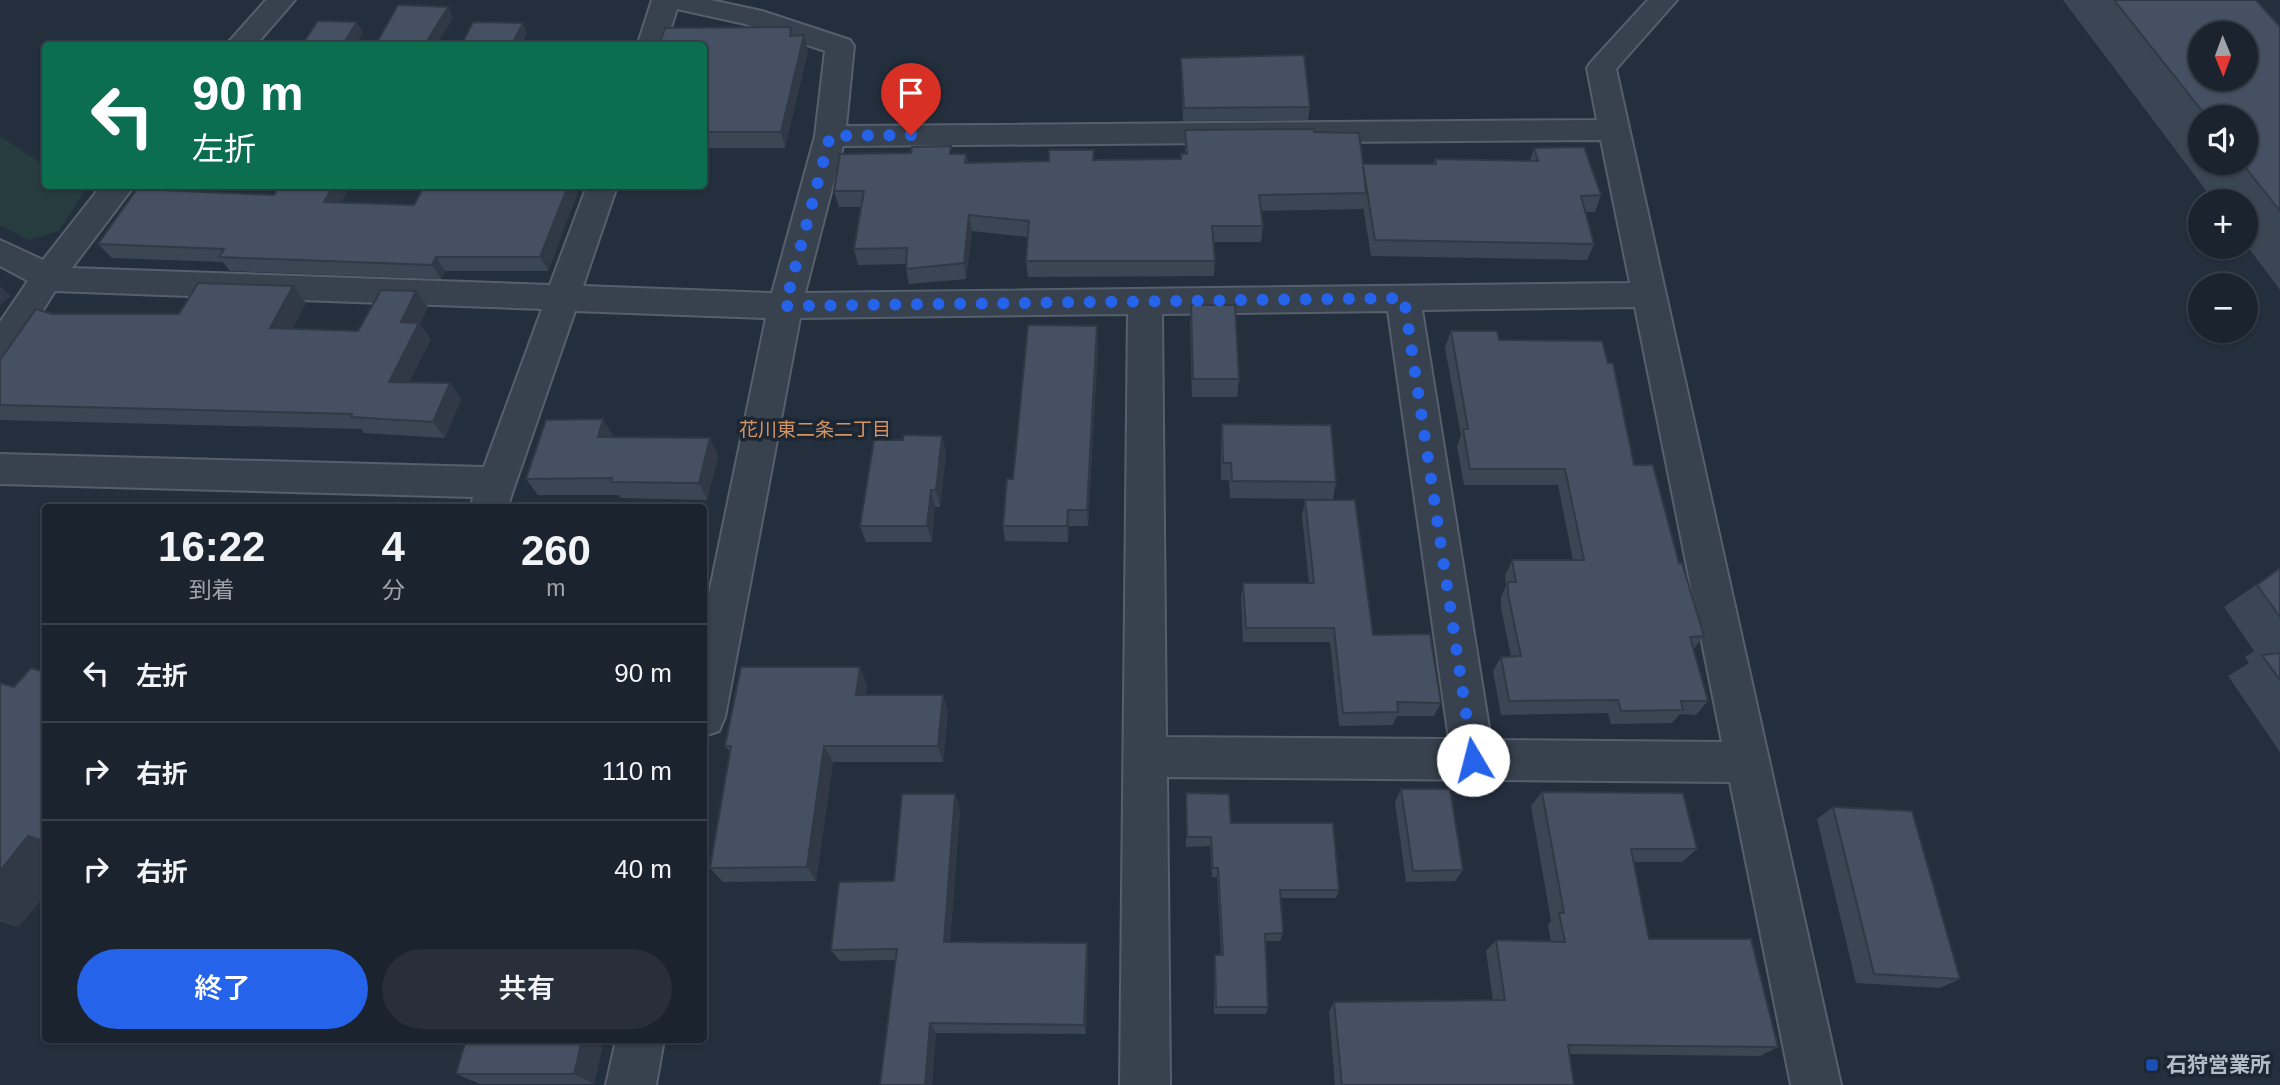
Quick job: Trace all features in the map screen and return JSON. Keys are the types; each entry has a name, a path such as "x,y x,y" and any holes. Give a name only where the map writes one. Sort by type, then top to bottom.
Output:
{"street":[{"path":"243,42 281,0"},
{"path":"653,42 669,0 752,17 839,46 830,136 785,306 707,702"},
{"path":"1663,0 1601,68 1816,1085"},
{"path":"830,136 1614,130"},
{"path":"0,350 48,276 116,189"},
{"path":"0,469 493,495 601,189"},
{"path":"0,252 48,276 785,306 1648,295"},
{"path":"1404,298 1473,760"},
{"path":"1145,301 1145,1085"},
{"path":"1145,757 1747,762"},
{"path":"631,1085 639,1043"}],"green space":[{"path":"0,136 42,164 42,189 80,189 84,192 59,231 29,240 0,225"}],"building":[{"path":"2114,0 2256,0 2280,27 2280,211 2252,175 2258,175 2258,105 2197,105"},
{"path":"398,5 448,7 426,42 377,42"},
{"path":"318,21 357,22 344,42 304,42"},
{"path":"473,22 523,23 513,42 463,42"},
{"path":"788,27 791,28 790,36 804,35 781,132 707,132 707,42 660,42 665,28"},
{"path":"1304,55 1310,107 1184,108 1181,58"},
{"path":"1314,129 1314,132 1359,133 1363,164 1436,164 1435,159 1538,161 1534,148 1584,147 1601,195 1581,196 1594,244 1375,240 1363,166 1366,193 1259,195 1263,226 1212,226 1215,261 1026,261 1029,221 969,215 964,263 906,269 907,248 854,249 864,191 834,191 840,154 911,153 912,147 951,146 950,154 966,154 965,163 1049,161 1049,150 1094,150 1093,160 1181,159 1181,154 1187,154 1185,130"},
{"path":"137,189 274,195 278,189 331,189 324,202 414,205 422,189 567,189 540,257 436,257 432,265 219,257 224,249 98,244"},
{"path":"198,283 293,286 270,328 358,331 381,290 416,291 401,322 419,323 389,382 450,383 433,422 351,417 352,414 0,405 0,360 36,309 52,314 179,314"},
{"path":"1191,305 1235,305 1239,379 1193,379"},
{"path":"1028,325 1097,326 1087,510 1068,510 1067,526 1003,526 1007,479 1013,479"},
{"path":"1451,331 1497,331 1499,340 1602,341 1608,363 1613,363 1634,465 1653,465 1679,563 1682,563 1704,636 1690,637 1708,701 1681,701 1683,710 1621,711 1618,700 1509,701 1501,657 1521,656 1508,594 1508,582 1516,582 1512,560 1584,560 1565,469 1470,469 1463,429 1468,429"},
{"path":"603,419 598,437 710,438 699,483 611,482 612,478 526,479 546,420"},
{"path":"1222,424 1331,425 1336,482 1232,481 1231,463 1223,463"},
{"path":"904,435 942,436 936,490 931,490 927,526 860,526 874,440 903,440"},
{"path":"1305,500 1355,500 1373,635 1430,634 1441,703 1397,702 1398,712 1343,713 1334,628 1246,628 1243,583 1314,583"},
{"path":"2280,568 2280,617 2257,585"},
{"path":"2280,653 2280,680 2262,655"},
{"path":"741,667 860,667 856,695 943,695 938,746 824,746 807,867 710,868 731,746 725,746"},
{"path":"31,668 42,671 42,841 28,836 0,871 0,683 14,687"},
{"path":"1401,789 1450,789 1463,870 1413,871"},
{"path":"1542,792 1683,793 1697,849 1631,849 1649,939 1751,939 1778,1047 1568,1045 1574,1085 1342,1085 1334,1002 1505,1000 1496,940 1565,942 1559,913 1564,913"},
{"path":"1186,793 1229,794 1231,823 1333,823 1339,890 1280,890 1283,933 1265,934 1268,1007 1216,1007 1215,955 1223,955 1218,868 1213,868 1211,837 1187,837"},
{"path":"902,794 955,794 944,942 1087,943 1084,1025 930,1023 925,1085 880,1085 897,949 831,950 839,882 894,881"},
{"path":"1833,807 1912,811 1960,979 1874,974"},
{"path":"465,1043 581,1043 574,1074 456,1074"}],"place":[{"name":"石狩営業所","path":"2152,1065"}],"district":[{"name":"花川東二条二丁目","path":"815,429"}],"route":[{"path":"911,135 830,136 785,306 1404,298 1473,760"}]}
